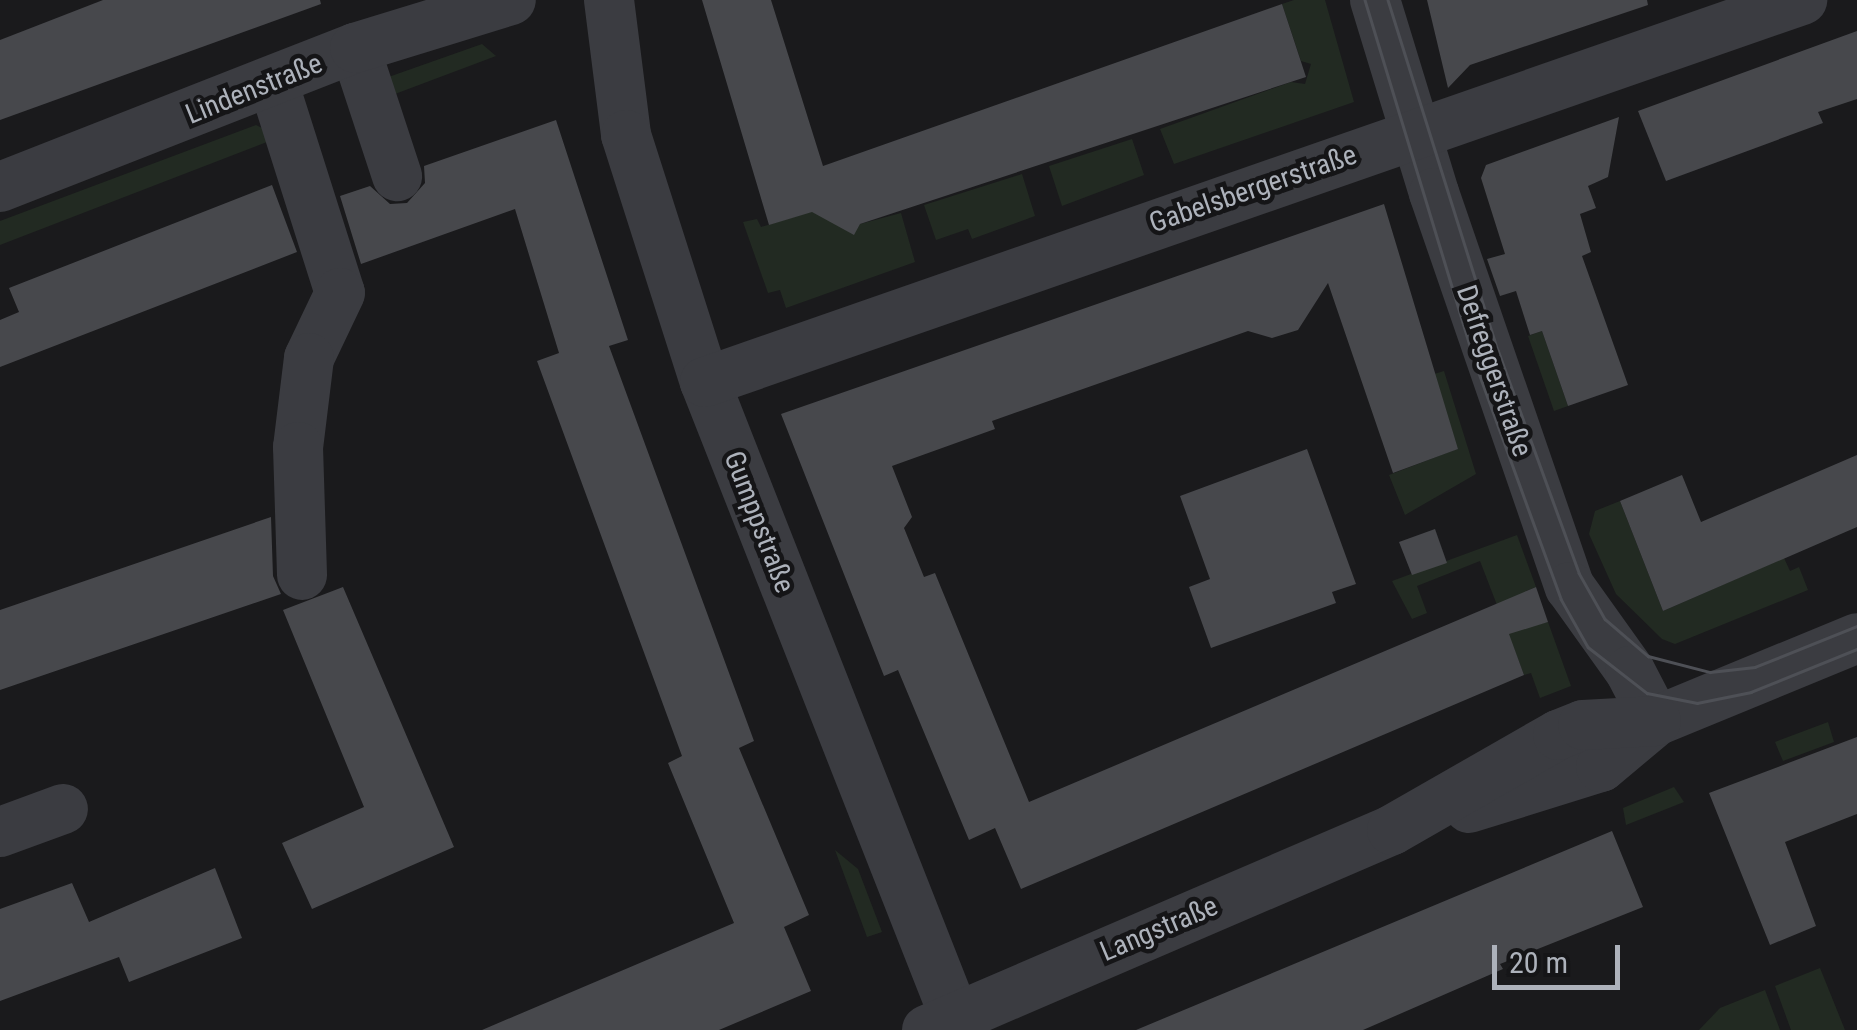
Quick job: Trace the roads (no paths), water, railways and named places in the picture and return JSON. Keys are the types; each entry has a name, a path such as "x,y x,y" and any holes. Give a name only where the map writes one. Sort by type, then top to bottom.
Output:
{"street":[{"name":"Lindenstraße","path":"0,187 356,48 511,0"},
{"name":"Gumppstraße","path":"609,0 626,134 705,382 947,1026"},
{"name":"Defreggerstraße","path":"1375,0 1415,132 1570,587 1656,721"},
{"name":"Gabelsbergerstraße","path":"705,382 1802,0"},
{"path":"356,48 397,176"},
{"path":"273,82 340,293 309,358 298,447 302,575"},
{"name":"Langstraße","path":"947,1026 1392,830 1576,778 1601,767 1656,721 1857,638"},
{"path":"0,832 64,809"}],"tram line":[{"path":"1365,0 1476,365 1561,599 1588,647 1647,693 1697,703 1751,692 1857,649"},
{"path":"1388,0 1498,350 1579,573 1605,619 1648,656 1710,672 1755,667 1857,626"}]}
